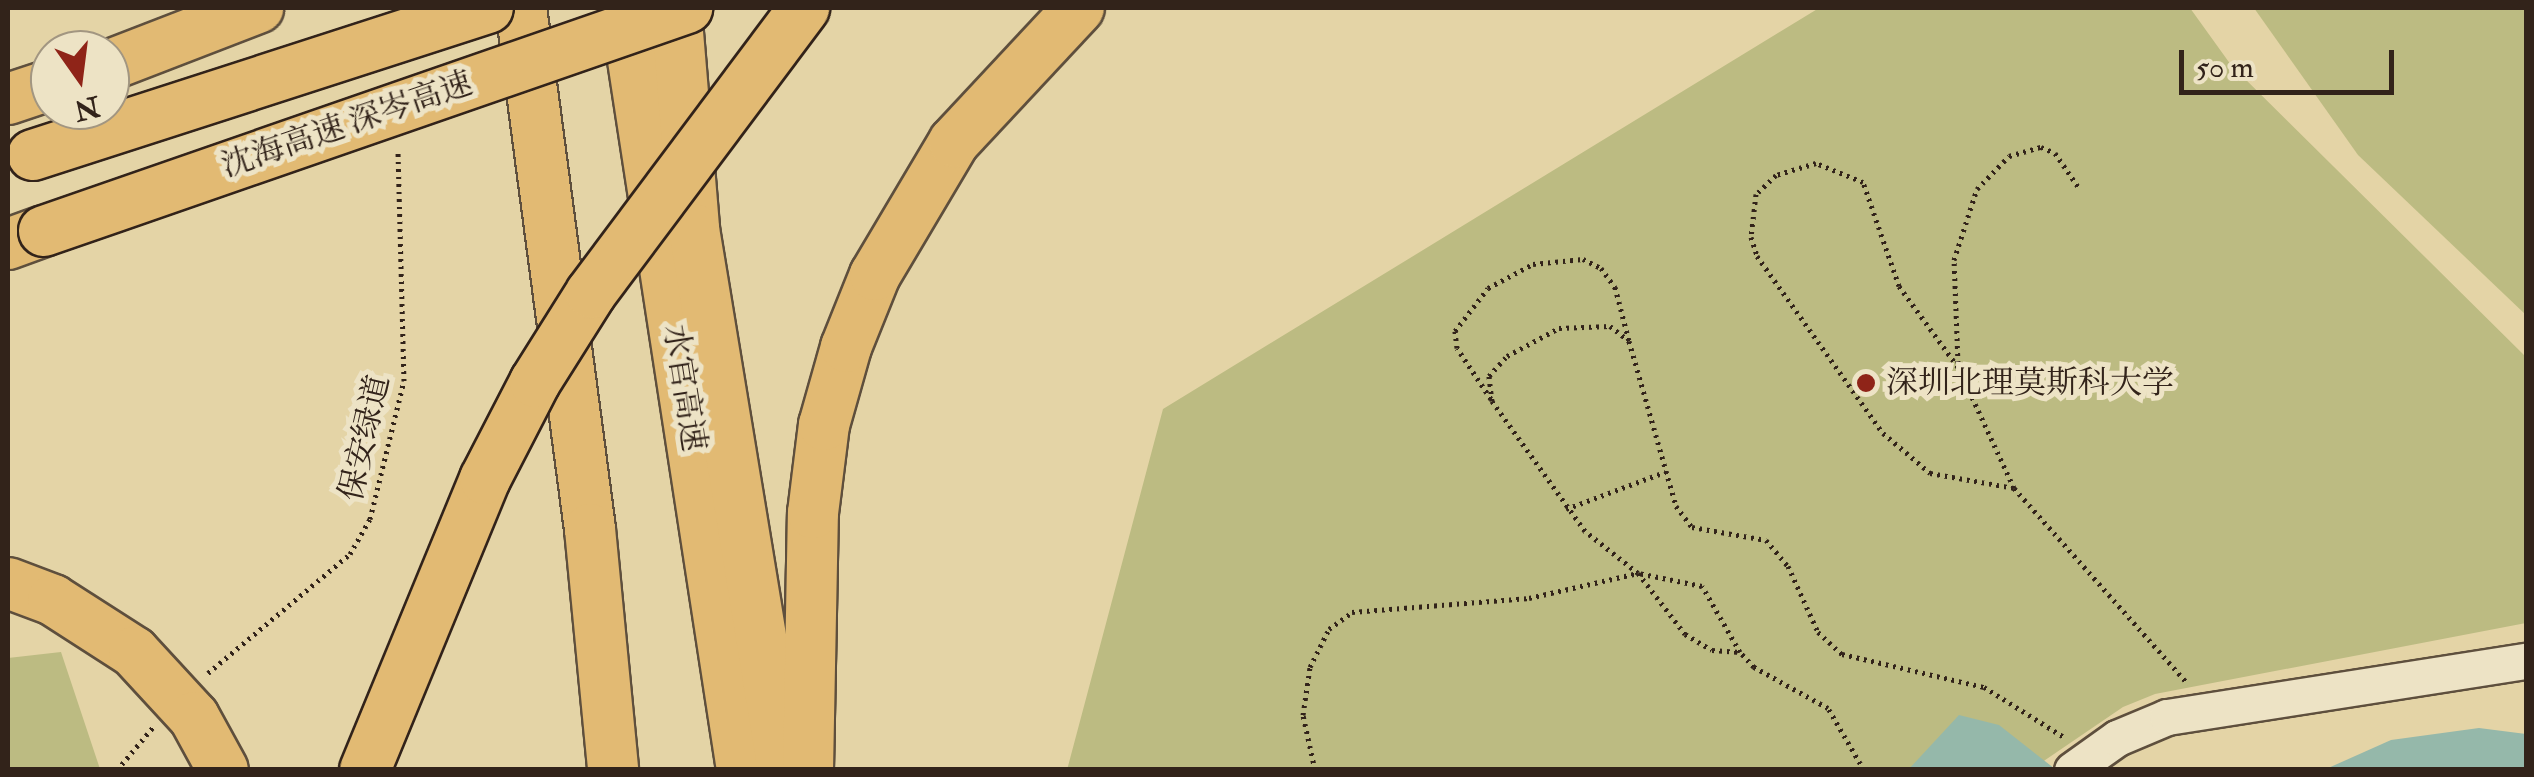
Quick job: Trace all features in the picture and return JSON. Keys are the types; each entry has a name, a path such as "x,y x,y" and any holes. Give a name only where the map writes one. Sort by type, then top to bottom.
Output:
{"highway":[{"path":"130,57 258,8"},
{"name":"沈海高速 深岑高速","path":"20,159 488,8"},
{"path":"522,8 590,529 613,770"},
{"name":"水官高速","path":"625,8 742,770"},
{"path":"676,8 694,229 783,770"},
{"name":"沈海高速 深岑高速","path":"26,237 687,8"},
{"path":"365,770 485,479 535,382 592,293 804,8"},
{"path":"808,770 813,514 824,425 846,347 874,275 954,142 1079,8"},
{"path":"8,583 53,600 134,652 194,717 223,770"}],"street":[{"path":"2082,762 2140,725 2199,709 2526,661"}],"path":[{"name":"保安绿道","path":"196,682 350,554 370,519 404,381 398,145"},
{"path":"1958,367 1954,260 1977,189 2009,156 2041,147 2055,153 2079,188"},
{"path":"2014,488 1930,473 1883,433 1770,282 1751,238 1756,194 1776,175 1816,163 1862,182 1899,286 1958,367 2014,488 2188,684 2199,709"},
{"path":"1864,770 1828,708 1754,667 1740,652 1702,586 1638,574 1605,554 1566,509 1457,348 1455,331 1488,288 1534,264 1583,259 1601,268 1615,286 1662,473 1692,527 1756,537 1779,552 1828,645 1856,658 1951,674 1984,687 2082,762"},
{"path":"1492,401 1490,376 1533,339 1584,323 1610,326 1629,340"},
{"path":"1566,509 1662,473"},
{"path":"1638,574 1685,634 1712,650 1740,652"},
{"path":"1315,770 1303,714 1310,667 1329,630 1352,612 1529,598 1638,574"},
{"path":"116,770 160,720"}],"shaded area":[{"name":"深圳北理莫斯科大学","path":"1819,8 2190,8 2231,65 2526,357 2526,623 2155,694 2123,707 2032,769 1067,770 1163,409"},
{"path":"2254,8 2526,8 2526,315 2358,155"},
{"path":"61,652 100,769 8,769 8,658"},
{"path":"1959,715 1999,725 2055,769 1908,770"},
{"path":"2479,728 2526,734 2526,769 2326,769 2391,740"}],"place":[{"name":"深圳北理莫斯科大学","path":"1866,383"}]}
